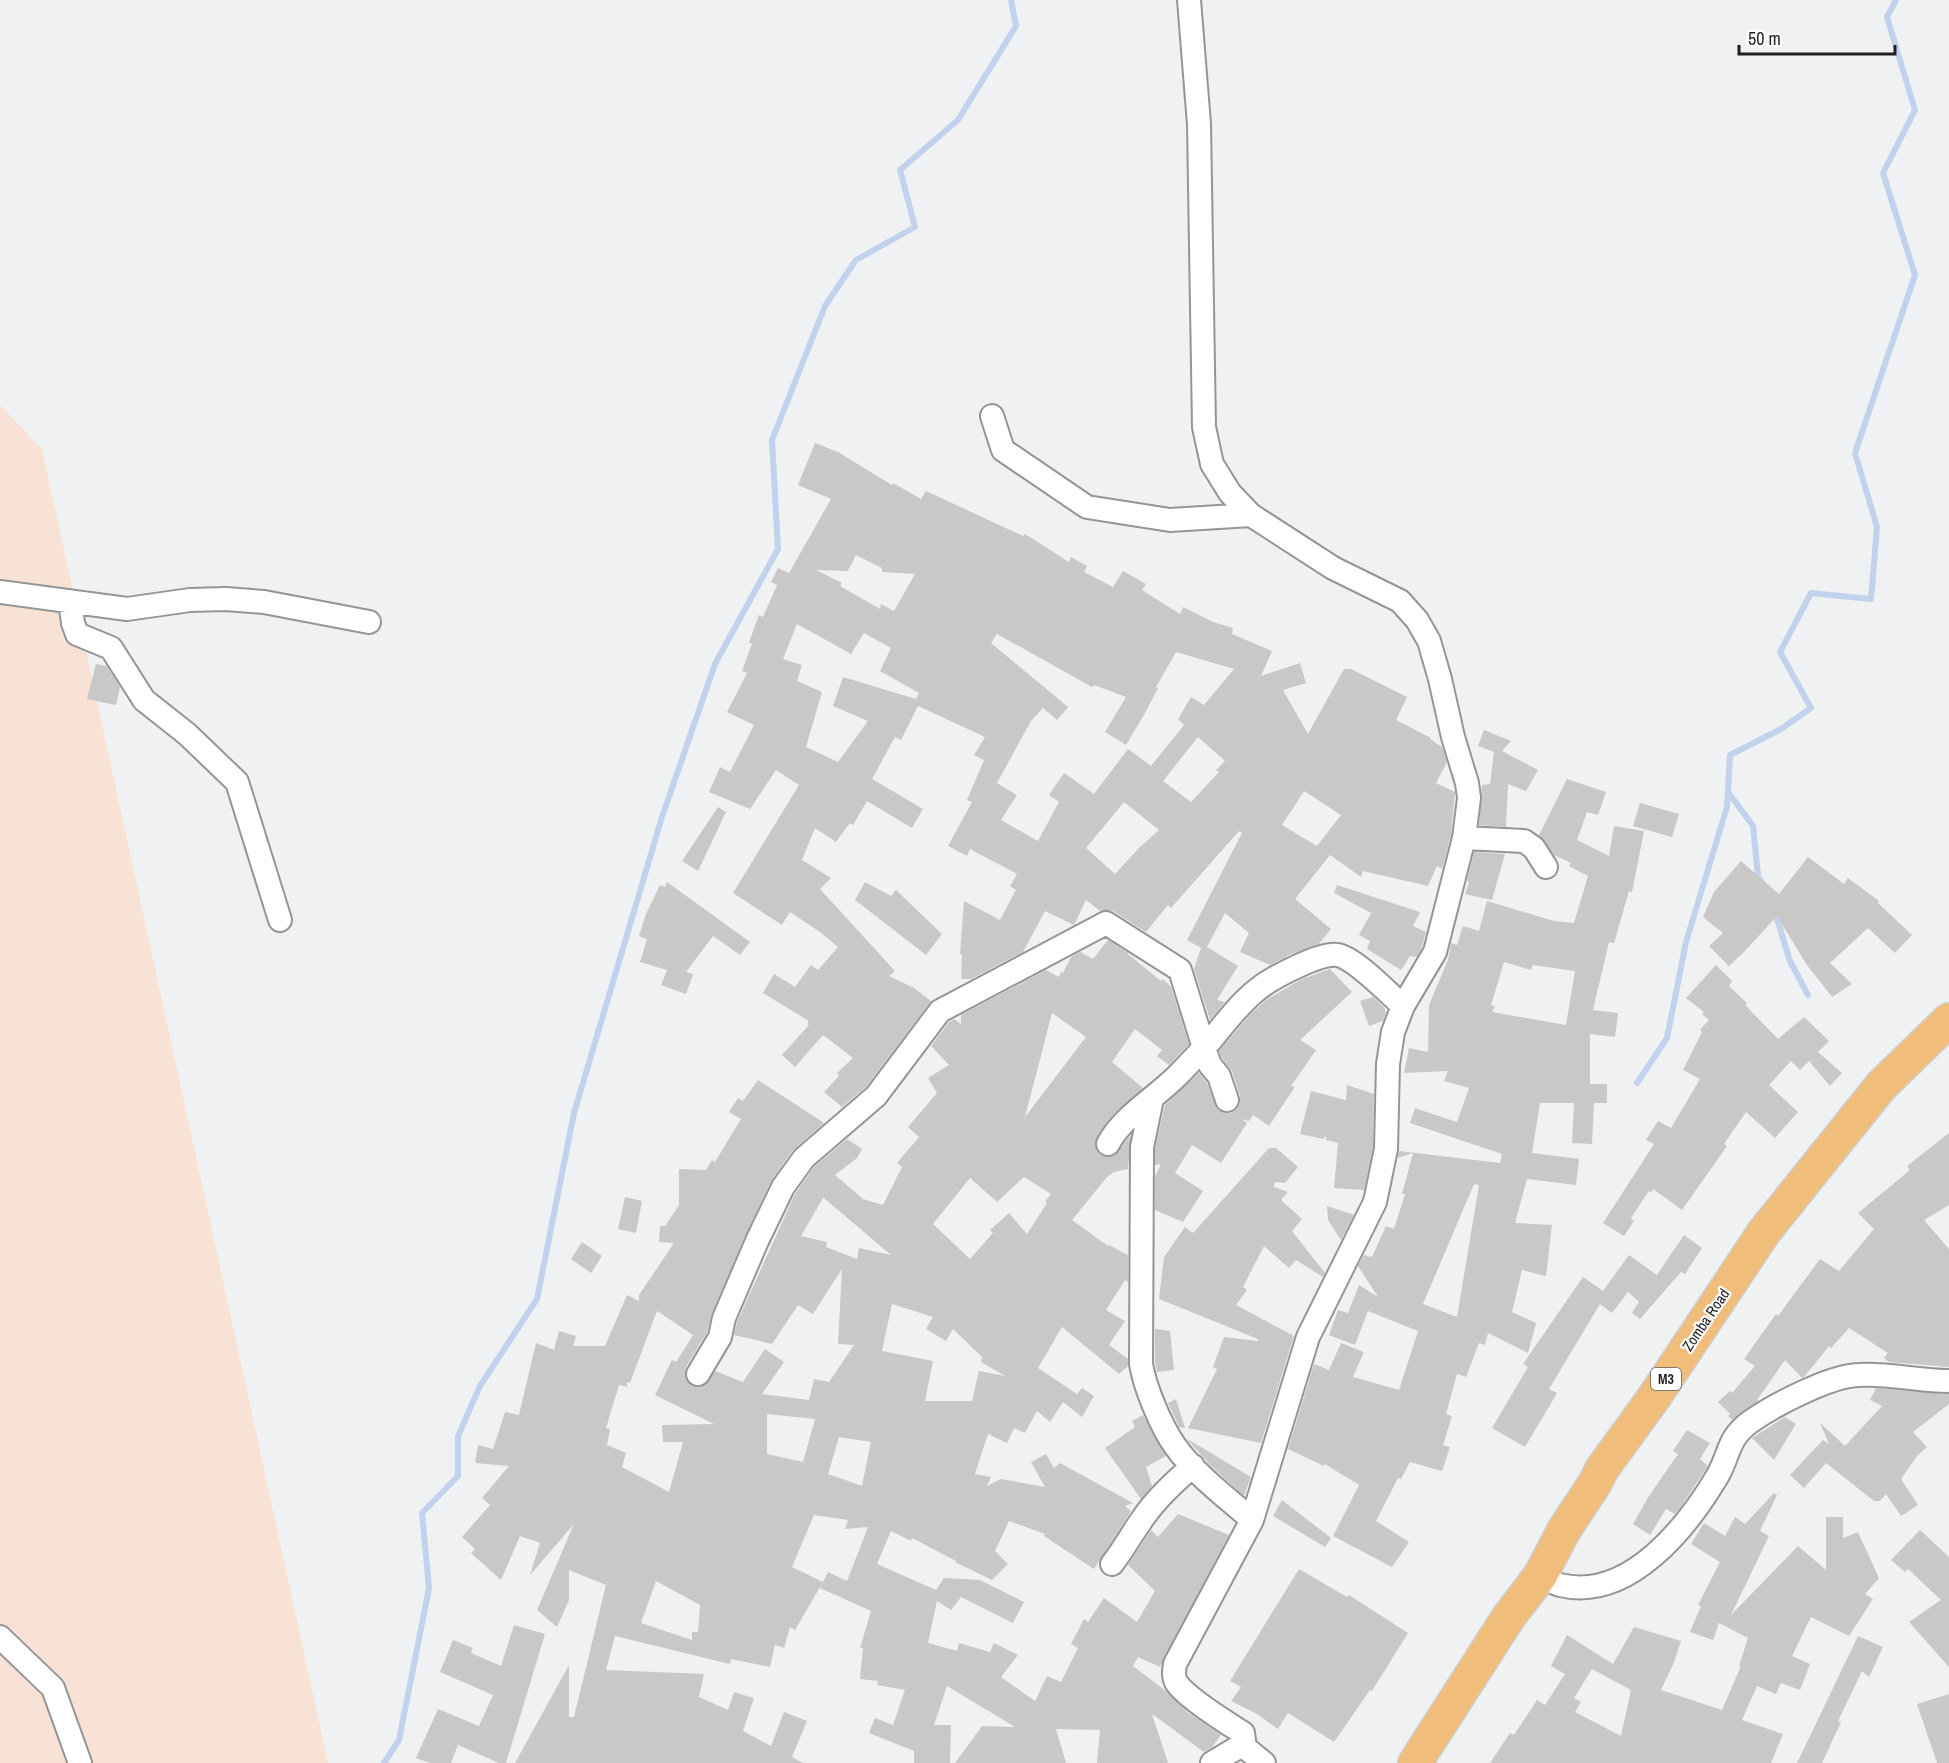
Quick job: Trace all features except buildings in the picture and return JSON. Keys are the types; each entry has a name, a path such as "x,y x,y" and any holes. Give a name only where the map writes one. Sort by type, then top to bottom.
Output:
{"highway":[{"name":"Zomba Road","path":"1415,1763 1508,1618 1540,1576 1564,1530 1602,1469 1655,1396 1764,1232 1881,1086 1949,1020"}],"street":[{"path":"1189,0 1199,124 1204,427 1212,464 1230,493 1251,515 1333,568 1400,602 1417,620 1429,641 1469,798 1464,838 1435,952 1403,1006 1393,1032 1388,1064 1386,1149 1375,1202 1308,1337 1252,1520 1199,1617 1174,1669 1177,1683 1187,1694 1243,1733 1245,1740 1242,1745 1212,1763"},
{"path":"992,416 1003,450 1087,507 1170,520 1251,515"},
{"path":"0,592 127,609 181,601 226,599 264,602 369,622"},
{"path":"70,602 77,634 111,648 144,700 187,734 237,782 280,920"},
{"path":"1464,838 1524,842 1534,848 1546,867"},
{"path":"698,1374 720,1337 724,1318 783,1187 804,1158 876,1096 940,1011 1106,923 1180,970 1210,1065 1219,1076 1227,1100"},
{"path":"1108,1144 1119,1128 1204,1048 1238,1008 1259,988 1291,971 1328,955 1338,955 1352,962 1403,1006"},
{"path":"1152,1099 1142,1146 1141,1364 1144,1385 1174,1444 1192,1466 1252,1520"},
{"path":"1540,1576 1558,1585 1582,1587 1603,1584 1619,1578 1641,1564 1662,1549 1688,1522 1719,1473 1735,1435 1751,1421 1808,1391 1838,1378 1857,1375 1949,1381"},
{"path":"1112,1564 1124,1550 1141,1520 1192,1466"},
{"path":"0,1637 53,1688 80,1763"},
{"path":"1242,1745 1264,1763"}],"shaded area":[{"path":"0,405 42,449 328,1763 0,1763"}],"waterway":[{"path":"384,1763 399,1740 429,1588 422,1513 458,1476 458,1436 480,1386 537,1299 574,1113 662,817 715,664 778,549 772,440 825,306 856,260 915,227 900,170 958,120 1016,26 1011,0"},
{"path":"1637,1083 1667,1038 1686,942 1727,807 1730,755 1781,729 1811,708 1780,652 1811,593 1871,599 1877,527 1855,453 1915,275 1883,173 1915,110 1887,17 1896,0"},
{"path":"1728,792 1753,826 1758,876 1762,883"},
{"path":"1774,909 1790,961 1808,995"}]}
